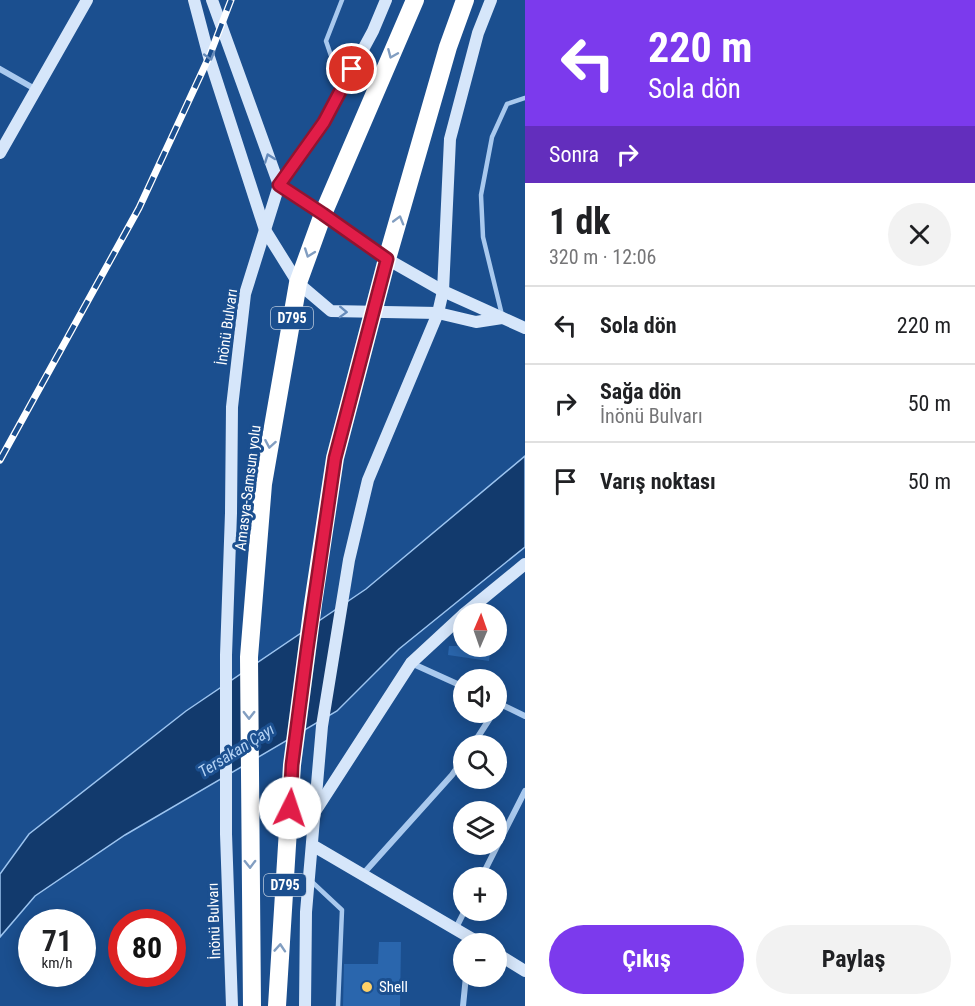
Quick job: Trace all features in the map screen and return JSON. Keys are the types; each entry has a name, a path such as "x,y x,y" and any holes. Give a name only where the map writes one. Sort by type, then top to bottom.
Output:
{"highway":[{"name":"Amasya-Samsun yolu","path":"252,1006 249,657 263,484 298,283 323,214 415,0"},
{"name":"D795","path":"277,1006 292,765 335,458 387,259 448,47 465,0"}],"main road":[{"path":"0,153 87,0"},
{"path":"194,0 209,57 265,230 298,283 331,311 438,313 476,322 502,318"},
{"path":"212,0 279,185 387,259 443,291 525,328"},
{"name":"İnönü Bulvarı","path":"232,1006 226,834 226,655 232,407 245,294 279,185 324,122 373,32 386,0"},
{"path":"305,1006 306,912 322,726 349,560 368,480 438,313 443,291 450,139 478,33 491,0"},
{"path":"477,603 525,564"},
{"path":"315,811 411,663 453,624"},
{"path":"312,845 463,933"},
{"path":"507,960 525,971"}],"street":[{"path":"0,69 35,89"},
{"path":"411,663 453,682"},
{"path":"507,709 525,716"},
{"path":"363,874 453,774"},
{"path":"487,867 525,791"},
{"path":"456,928 460,921"},
{"path":"463,1006 465,987"}],"lane":[{"path":"342,0 326,41 342,88"},
{"path":"502,318 483,237 481,195 492,137 507,105 525,98"},
{"path":"309,880 342,910 339,1006"}],"water":[{"name":"Tersakan Çayı","path":"525,456 525,547 399,649 337,711 125,835 35,896 24,909 18,909 18,916 0,937 0,874 29,834 186,711 366,589"}],"building":[{"path":"449,646 453,646 453,656 448,655"},
{"path":"462,657 490,657 489,661"},
{"path":"379,942 401,942 400,1006 343,1006 344,964 378,964"}],"railway":[{"path":"0,460 139,208 209,57 231,0"}],"place":[{"name":"Shell","path":"367,987"}],"route":[{"path":"290,808 292,765 335,458 387,259 279,185 324,122 352,69"}]}
